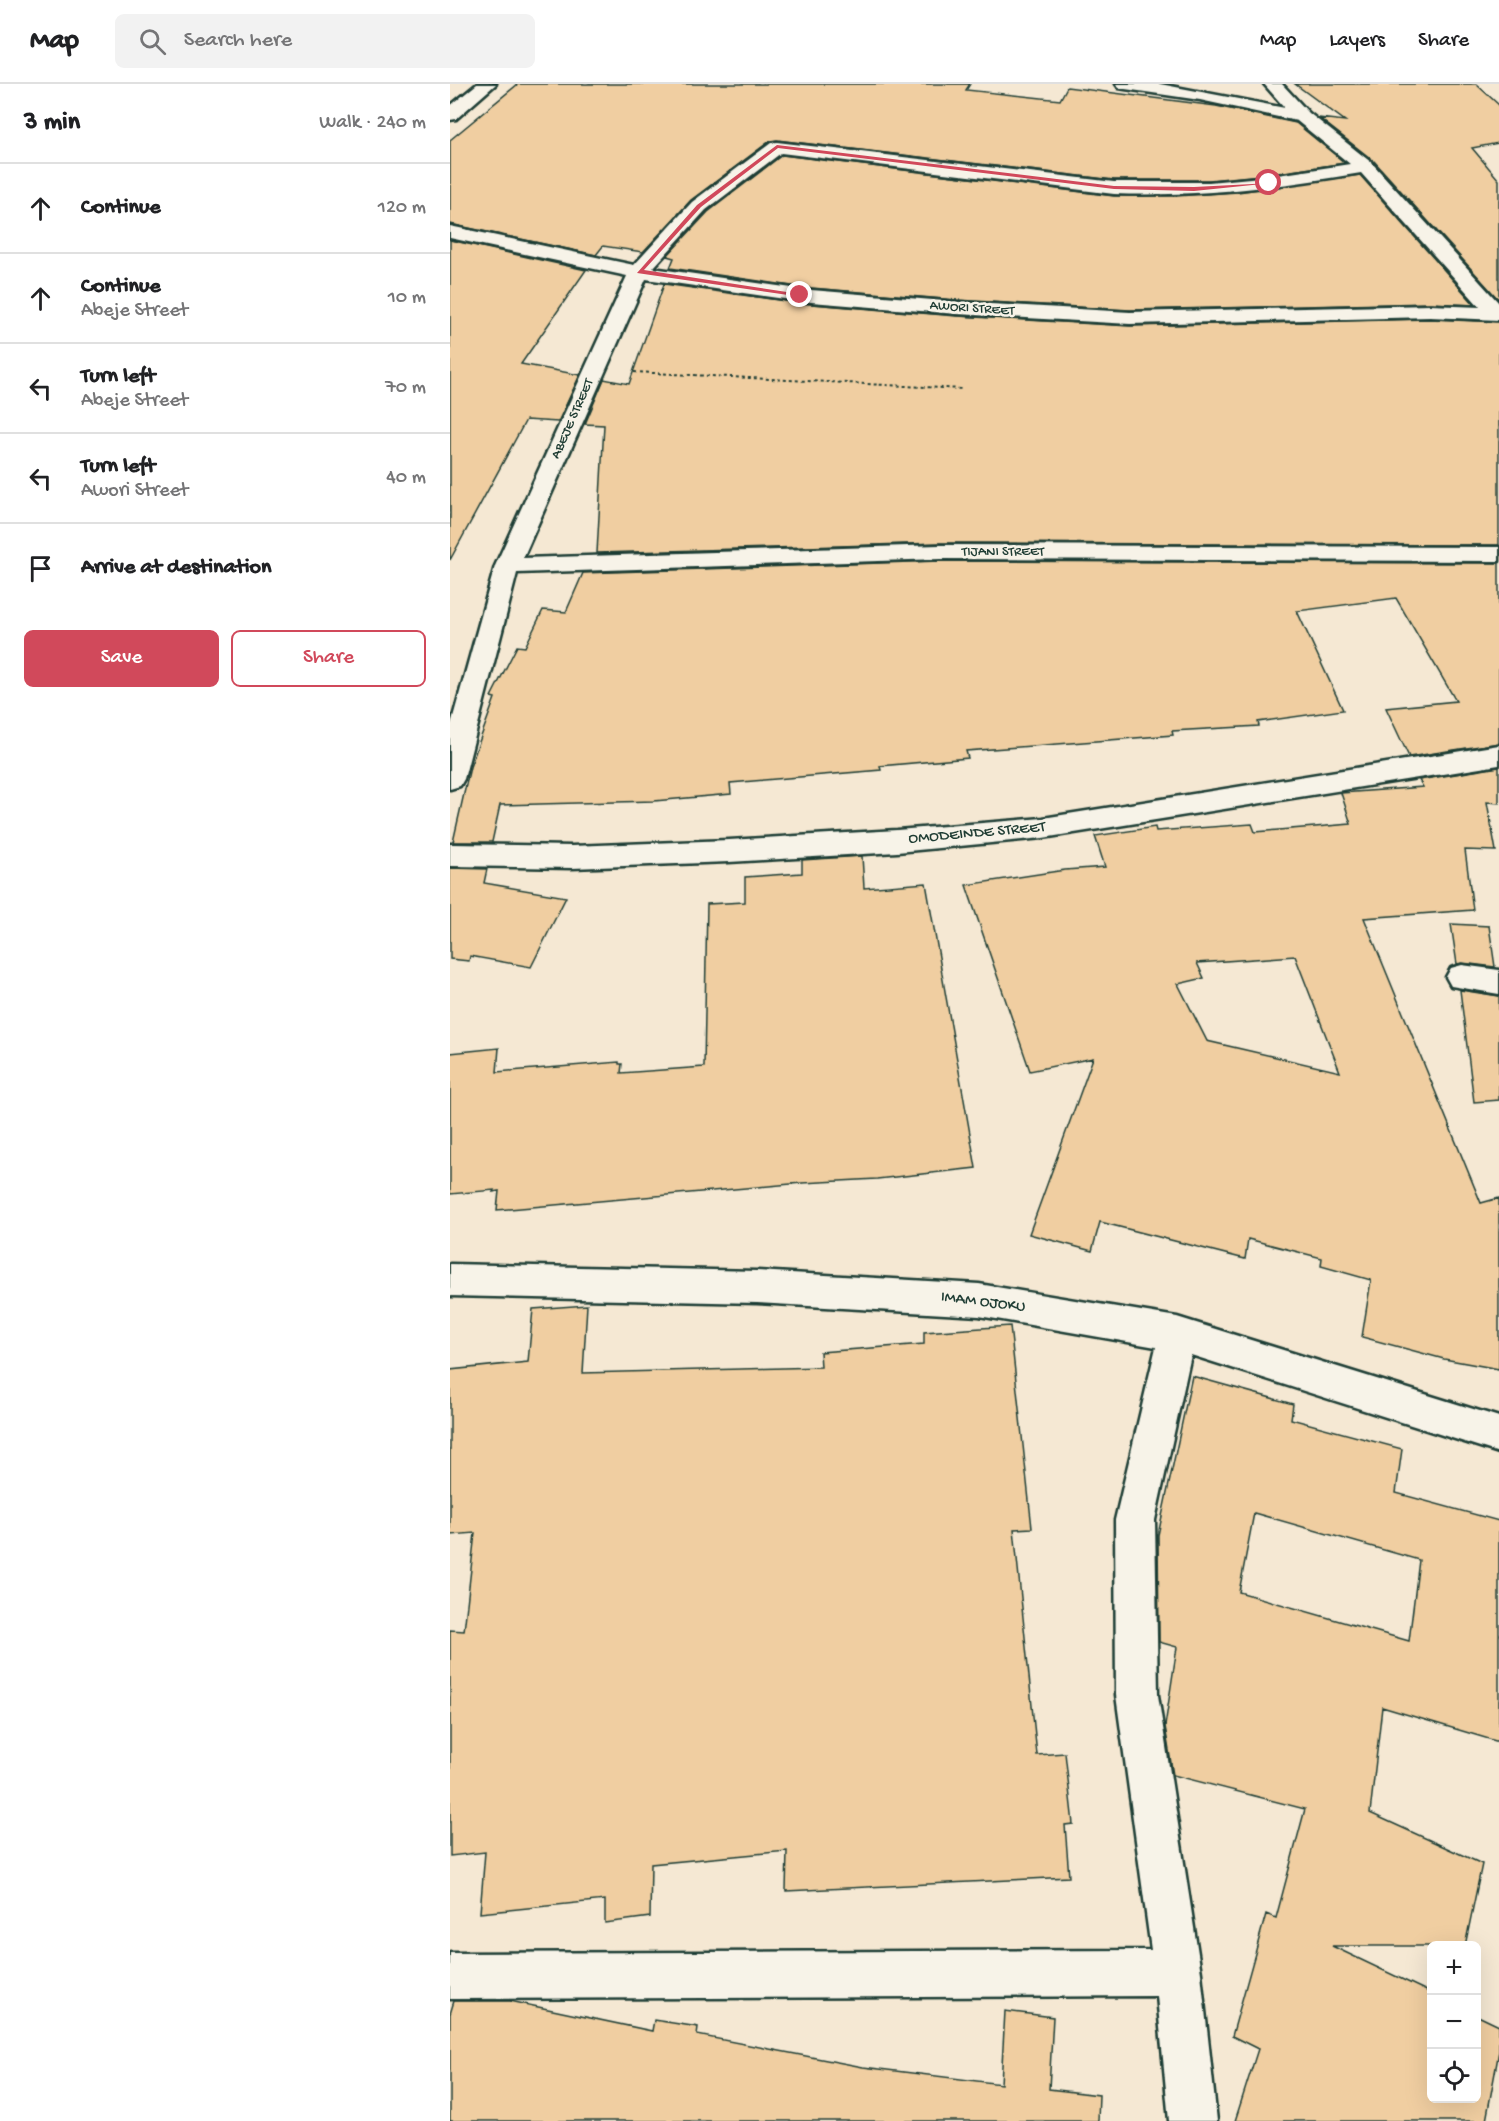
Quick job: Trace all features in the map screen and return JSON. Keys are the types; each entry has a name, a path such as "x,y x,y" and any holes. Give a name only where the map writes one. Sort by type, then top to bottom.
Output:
{"street":[{"path":"450,115 487,84"},
{"path":"1125,84 1230,101 1303,117"},
{"path":"1273,84 1303,117 1365,167 1498,314"},
{"name":"ABEJE STREET","path":"450,779 507,566 639,272 699,206 777,147 1114,188 1151,190 1269,183 1365,167"},
{"name":"AWORI STREET","path":"450,232 639,272 800,295 957,308 1130,318 1430,311 1498,314"},
{"name":"TIJANI STREET","path":"507,566 940,552 1499,554"},
{"name":"OMODEINDE STREET","path":"450,855 572,857 729,851 897,841 1043,828 1499,755"},
{"path":"1462,977 1499,982"},
{"name":"IMAM OJOKU","path":"450,1280 757,1287 979,1300 1177,1334 1499,1435"},
{"path":"1177,1334 1135,1520 1137,1695 1178,1973 1193,2121"},
{"path":"450,1977 1178,1973"}],"path":[{"path":"595,370 963,389"}],"building":[{"path":"518,84 970,84 966,90 1060,100 1067,87 1216,106 1296,123 1345,163 1209,180 1114,180 777,140 770,141 691,200 643,252 603,246 596,255 450,224 450,140"},
{"path":"1295,84 1476,84 1499,105 1499,143 1472,148 1499,180 1499,300 1374,161 1319,118 1345,121"},
{"path":"782,155 1114,196 1176,196 1238,192 1360,175 1475,305 1430,303 1130,310 957,300 799,287 670,268 674,258 667,256 708,212"},
{"path":"450,240 586,270 521,364 580,375 558,422 526,420 450,560"},
{"path":"664,284 799,303 957,316 1130,326 1430,319 1499,322 1499,545 940,543 597,553 604,425 585,424 604,379 629,384"},
{"path":"940,561 1499,563 1499,743 1409,757 1386,708 1456,701 1396,598 1297,611 1343,710 1258,722 1259,726 1172,731 1173,735 966,751 968,758 880,766 881,770 730,783 731,794 654,801 500,805 492,842 453,842 470,767 495,698 491,697 517,646 525,647 543,610 566,612 583,573"},
{"path":"1499,767 1499,803 1487,802 1496,851 1465,850 1473,910 1364,918 1481,1203 1499,1198 1499,1369 1444,1359 1362,1337 1371,1280 1321,1266 1322,1258 1248,1239 1245,1259 1100,1222 1092,1251 1029,1234 1093,1058 1030,1071 966,885 1065,870 1105,867 1095,836 1155,827 1156,831 1252,824 1255,832 1351,824 1341,793 1423,787 1419,780","holes":["1295,956 1340,1072 1207,1041 1178,984 1204,978 1197,963"]},
{"path":"862,856 864,888 926,883 976,1168 877,1179 802,1183 497,1210 499,1191 450,1194 450,1053 499,1048 497,1072 619,1062 622,1064 621,1073 704,1067 707,904 745,902 745,877 802,873 802,860"},
{"path":"450,868 487,869 484,883 566,897 531,967 470,956 469,961 450,959"},
{"path":"1451,924 1489,926 1495,967 1457,964"},
{"path":"1460,990 1499,996 1499,1100 1474,1102"},
{"path":"587,1305 583,1373 821,1367 820,1352 924,1344 924,1332 1010,1326 1032,1528 1014,1529 1037,1755 1065,1753 1073,1824 1065,1825 1069,1877 786,1891 787,1851 651,1864 650,1917 605,1923 605,1900 480,1913 485,1852 450,1856 450,1630 464,1631 475,1533 450,1535 450,1370 528,1362 533,1309"},
{"path":"1192,1376 1293,1404 1291,1419 1402,1449 1396,1493 1499,1521 1499,1742 1382,1707 1370,1813 1482,1864 1466,1941 1427,1941 1427,1946 1332,1946 1427,1991 1427,2103 1481,2103 1481,2017 1499,2026 1499,2051 1486,2121 1235,2121 1258,2049 1232,2036 1266,1914 1276,1918 1305,1809 1173,1775 1165,1726 1177,1647 1159,1642 1158,1535","holes":["1254,1513 1419,1560 1409,1641 1239,1592"]},
{"path":"454,2001 510,2001 652,2031 654,2020 698,2027 697,2035 863,2067 1001,2084 1005,2011 1053,2017 1049,2089 1099,2095 1098,2121 450,2121 450,2014"}],"route":[{"path":"800,295 639,272 699,206 777,147 1114,188 1194,189 1269,183"}]}
